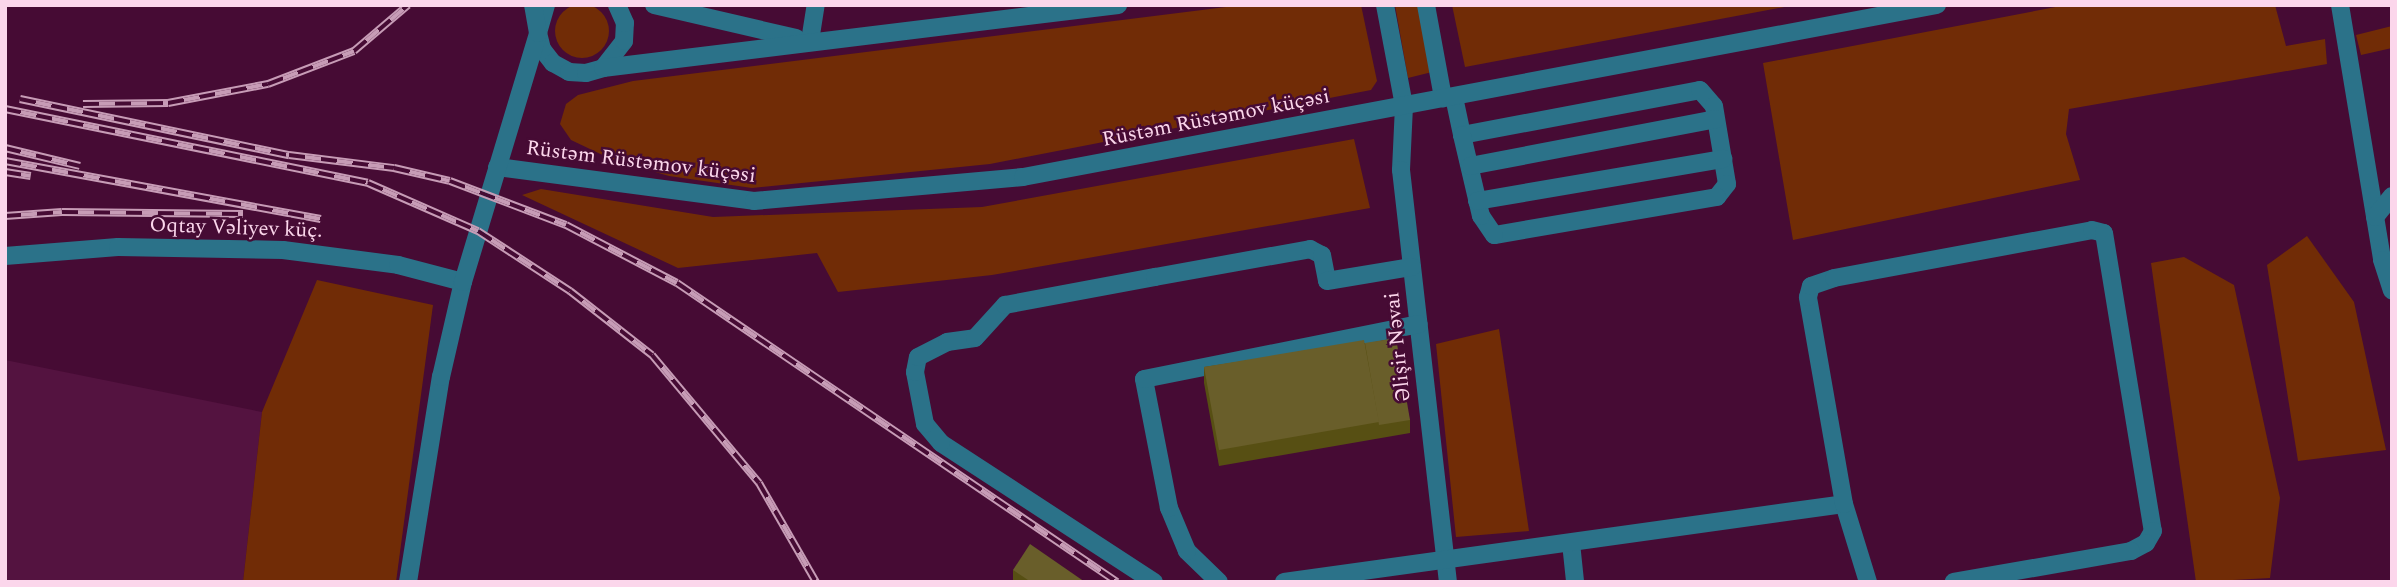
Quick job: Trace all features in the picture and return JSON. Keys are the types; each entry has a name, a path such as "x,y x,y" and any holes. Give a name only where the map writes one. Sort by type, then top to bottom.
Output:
{"street":[{"path":"533,5 542,49 553,63 569,72 1118,5"},
{"path":"408,582 441,377 463,282 546,5"},
{"path":"603,68 624,41 625,23 617,5"},
{"path":"654,5 810,41"},
{"path":"810,41 816,5"},
{"name":"Əlişir Nəvai","path":"1385,5 1404,106 1402,170 1447,582"},
{"path":"1426,5 1487,231 1502,236 1717,197 1727,184 1711,98 1700,90 1462,135"},
{"name":"Rüstəm Rüstəmov küçəsi","path":"497,167 707,198 810,198 1043,174 1937,5"},
{"path":"2343,9 2375,216 2392,290"},
{"path":"1470,166 1716,119"},
{"path":"1477,201 1723,159"},
{"path":"2375,216 2392,196"},
{"path":"1868,582 1844,504 1808,297 1811,286 1834,278 2092,230 2104,233 2153,531 2146,543 2131,551 1954,582"},
{"name":"Oqtay Vəliyev küç.","path":"5,256 118,247 283,250 398,265 463,282"},
{"path":"1154,582 941,443 925,424 915,372 918,357 947,342 975,338 1005,305 1168,274 1310,249 1322,255 1327,281 1412,267"},
{"path":"1219,582 1187,551 1169,508 1144,379 1419,324"},
{"path":"1284,582 1844,504"},
{"path":"1571,543 1575,582"}],"shaded area":[{"path":"582,4 601,12 609,31 601,50 582,58 563,50 555,31 563,12"},
{"path":"1242,5 1361,5 1377,81 1371,90 990,164 752,188 669,176 611,159 571,140 560,124 566,104 578,95 633,81"},
{"path":"1395,5 1420,5 1432,72 1408,78"},
{"path":"1452,5 1795,5 1465,67"},
{"path":"2066,5 2275,5 2286,46 2325,39 2327,64 2069,109 2066,134 2080,180 1793,240 1763,63"},
{"path":"2392,26 2392,48 2361,55 2356,35"},
{"path":"1354,139 1370,208 992,275 838,292 817,253 678,268 522,195 541,189 713,217 982,207"},
{"path":"2307,236 2354,302 2386,450 2298,461 2267,265"},
{"path":"2184,257 2234,285 2280,498 2270,578 2196,582 2151,263"},
{"path":"317,280 433,305 396,582 243,582 262,412"},
{"path":"1499,329 1529,531 1456,537 1436,344"},
{"path":"5,360 262,412 243,582 5,582"}],"building":[{"path":"1396,338 1410,420 1379,425 1365,343"},
{"path":"1364,340 1379,422 1219,450 1204,367"},
{"path":"1030,544 1085,582 1031,582 1013,570"}],"railway":[{"path":"83,104 168,103 268,84 354,51 408,5"},
{"path":"20,99 289,155 394,168 450,181 566,225 677,283 1117,582"},
{"path":"5,109 368,183 478,231 570,291 652,355 759,483 816,582"},
{"path":"5,148 80,166"},
{"path":"5,161 321,219"},
{"path":"5,172 31,176"},
{"path":"5,216 62,212 243,214"}]}
